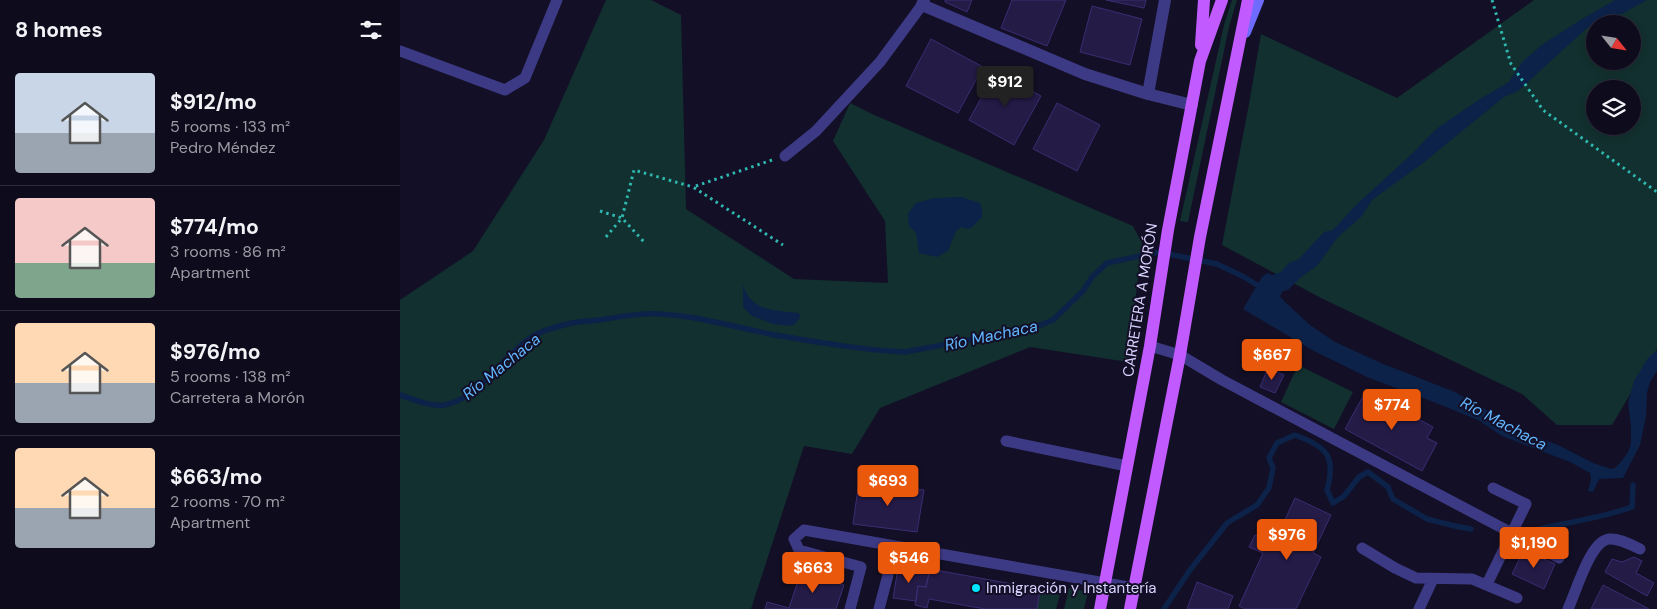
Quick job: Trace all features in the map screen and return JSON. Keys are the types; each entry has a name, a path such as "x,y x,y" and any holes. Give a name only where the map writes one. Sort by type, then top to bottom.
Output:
{"main road":[{"path":"1200,62 1204,0"},
{"name":"CARRETERA A MORÓN","path":"1100,609 1150,346 1161,268 1200,62 1222,0"},
{"path":"1130,609 1180,355 1200,237 1248,0"},
{"path":"1240,43 1258,0"}],"street":[{"path":"1148,94 1165,0"},
{"path":"923,2 1085,74 1148,94 1192,105"}],"lane":[{"path":"400,51 505,90 525,78 557,0"},
{"path":"785,156 816,131 880,62 923,2"},
{"path":"1150,346 1180,355 1231,385 1559,558"},
{"path":"1006,441 1127,466"},
{"path":"1486,584 1526,504 1492,488"},
{"path":"850,609 861,567 799,550 794,538 804,530 1134,588"},
{"path":"1568,609 1588,559 1598,544 1609,539 1640,549"},
{"path":"1362,548 1416,578 1472,579 1517,598"},
{"path":"879,609 888,575"},
{"path":"1419,609 1433,579"}],"path":[{"path":"1492,0 1511,64 1543,110 1657,192"},
{"path":"693,187 785,156"},
{"path":"606,237 622,218 634,170 693,187 783,245"},
{"path":"600,211 622,218 645,243"}],"green space":[{"path":"606,0 651,0 681,15 686,209 794,279 888,283 885,221 833,141 850,103 1133,226 1142,243 1128,362 1030,347 880,408 852,454 804,446 751,609 400,609 400,300 473,251 544,140"},
{"path":"1232,0 1237,0 1229,27 1188,222 1180,221 1224,25"},
{"path":"1534,0 1657,0 1657,349 1612,425 1557,425 1522,394 1321,298 1222,245 1261,34 1397,98"},
{"path":"1298,365 1353,392 1334,429 1281,402"},
{"path":"1069,588 1088,592 1084,609 1064,609"},
{"path":"1040,589 1060,595 1056,609 1037,609"}],"water":[{"path":"1615,0 1647,0 1622,14 1589,15"},
{"path":"1586,17 1586,29 1518,91 1504,97 1423,163 1372,200 1362,216 1338,237 1317,266 1301,277 1288,290 1283,291 1280,296 1310,325 1335,342 1381,363 1455,392 1529,434 1558,445 1593,463 1611,469 1621,462 1631,444 1628,403 1634,381 1648,358 1657,351 1657,371 1650,382 1647,393 1646,416 1640,445 1623,478 1599,479 1593,492 1588,491 1591,479 1590,473 1570,462 1502,436 1478,420 1367,377 1312,350 1243,309 1262,277 1267,273 1273,275 1281,272 1289,263 1299,259 1324,232 1333,230 1356,205 1439,127 1509,82 1523,61 1543,44"},
{"path":"961,197 980,203 982,217 971,228 961,227 956,231 948,251 937,257 919,253 916,233 909,226 908,214 916,203 935,198"},
{"path":"743,285 747,294 758,305 773,310 798,313 801,316 795,324 789,326 773,324 752,316 743,307"}],"building":[{"path":"945,0 972,0 967,12 945,2"},
{"path":"1012,0 1066,0 1047,46 1001,28"},
{"path":"1106,0 1146,0 1144,8"},
{"path":"1092,6 1142,19 1130,65 1080,52"},
{"path":"931,39 983,67 958,113 906,86"},
{"path":"996,71 1041,96 1014,145 969,120"},
{"path":"1057,103 1100,125 1077,171 1033,149"},
{"path":"1268,368 1284,375 1275,393 1260,387"},
{"path":"1366,391 1433,427 1427,438 1437,443 1422,471 1345,429"},
{"path":"859,481 924,490 917,532 853,524"},
{"path":"1295,498 1331,515 1313,553 1321,557 1296,609 1245,609 1239,606 1263,553 1249,547 1255,535 1274,544"},
{"path":"1524,550 1555,564 1544,589 1512,574"},
{"path":"1634,557 1642,561 1636,573 1654,583 1647,596 1605,572 1612,559 1622,562"},
{"path":"898,568 929,572 926,587 918,586 916,601 893,598"},
{"name":"Inmigración y Instantería","path":"930,569 1040,589 1037,609 985,609 929,599 927,608 915,605 918,586 926,587"},
{"path":"801,572 844,585 836,609 765,609 767,602 789,608"},
{"path":"1197,582 1233,596 1228,609 1187,609"},
{"path":"1603,585 1649,609 1591,609"}],"waterway":[{"name":"Río Machaca","path":"400,395 433,405 444,405 457,401 479,386 519,346 539,333 572,323 632,315 659,314 690,317 812,341 905,352 1033,328 1053,320 1083,291 1092,277 1107,263 1159,252 1217,264 1262,288"},
{"path":"1164,609 1190,570 1227,523 1257,505 1269,488 1273,468 1269,458 1277,443 1295,435 1315,444 1327,455 1330,461 1330,479 1327,490 1333,503 1344,496 1359,477 1368,472 1388,487 1393,499 1427,519 1471,529"},
{"path":"1539,529 1598,517 1632,507 1633,485"}],"place":[{"name":"Inmigración y Instantería","path":"976,588"}]}
